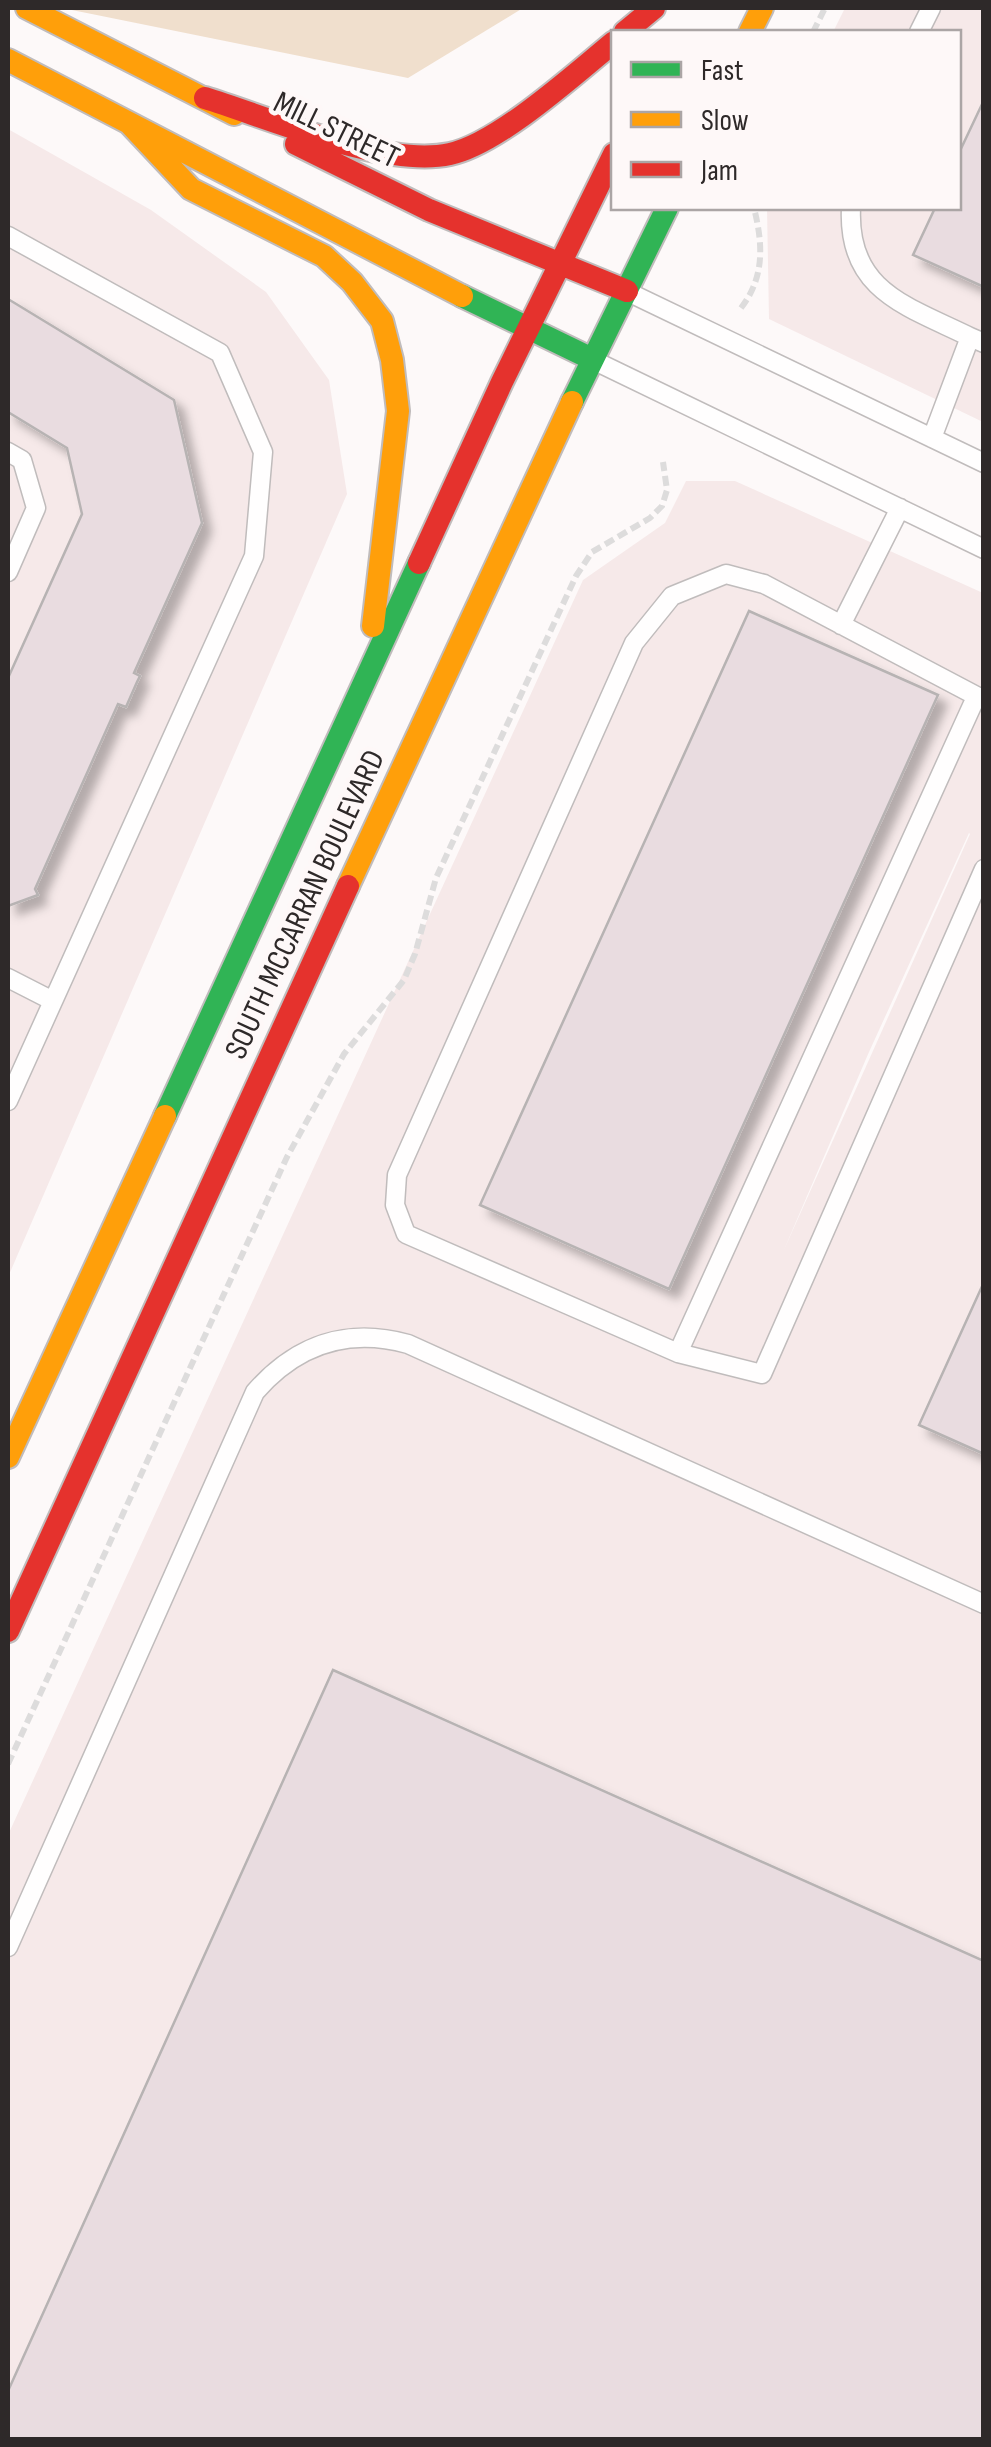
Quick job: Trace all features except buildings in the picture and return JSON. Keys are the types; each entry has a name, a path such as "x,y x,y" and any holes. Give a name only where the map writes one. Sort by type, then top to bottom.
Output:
{"main road":[{"name":"MILL STREET","path":"26,8 429,210 627,291"},
{"path":"627,30 654,8"},
{"path":"206,98 391,152 452,154 482,139 611,44"},
{"path":"8,60 592,359"},
{"path":"130,124 191,189 324,256 352,282 382,321 392,360 398,411 365,682"},
{"name":"SOUTH MCCARRAN BOULEVARD","path":"8,1457 527,329 611,160"},
{"name":"SOUTH MCCARRAN BOULEVARD","path":"8,1630 533,481 666,210"}],"lane":[{"path":"851,210 850,230 858,259 870,280 890,298 977,340 932,438"},
{"path":"8,236 220,353 264,452 254,556 8,1101"},
{"path":"627,291 984,463"},
{"path":"592,359 984,549"},
{"path":"8,452 22,460 36,508 8,572"},
{"path":"841,626 900,508"},
{"path":"678,1353 979,698 764,584 726,574 672,596 634,644 397,1174 396,1205 406,1234 678,1353 762,1374 984,869"},
{"path":"8,978 53,1001"},
{"path":"8,1947 255,1392 293,1356 316,1344 362,1336 408,1344 984,1604"}],"path":[{"path":"741,308 756,283 760,265 762,246 754,210"},
{"path":"8,1764 286,1157 336,1066 404,980 436,878 576,576 592,552 650,518 662,506 668,490 663,462"}],"shaded area":[{"path":"62,8 523,8 408,78"},
{"path":"845,8 983,8 983,422 769,319 767,210 961,210 961,30 834,30"},
{"path":"8,129 151,210 266,292 329,380 347,494 8,1277"},
{"path":"686,481 735,481 983,593 983,2439 8,2440 8,1835 583,580 665,523","holes":["970,834 783,1252 869,1052"]}],"traffic: fast":[{"path":"572,402 666,210"},
{"path":"462,296 592,359"},
{"path":"165,1116 419,563"}],"traffic: slow":[{"path":"27,8 234,114"},
{"path":"751,30 762,8"},
{"path":"8,60 462,296"},
{"path":"130,124 191,189 324,256 352,282 382,321 392,360 398,411 373,626"},
{"path":"348,886 572,402"},
{"path":"8,1457 165,1116"}],"traffic: jam":[{"path":"627,30 654,8"},
{"path":"205,98 361,148 393,154 450,154 469,148 513,123 611,45"},
{"path":"296,144 429,210 627,291"},
{"path":"419,563 611,160"},
{"path":"8,1631 348,886"}]}
